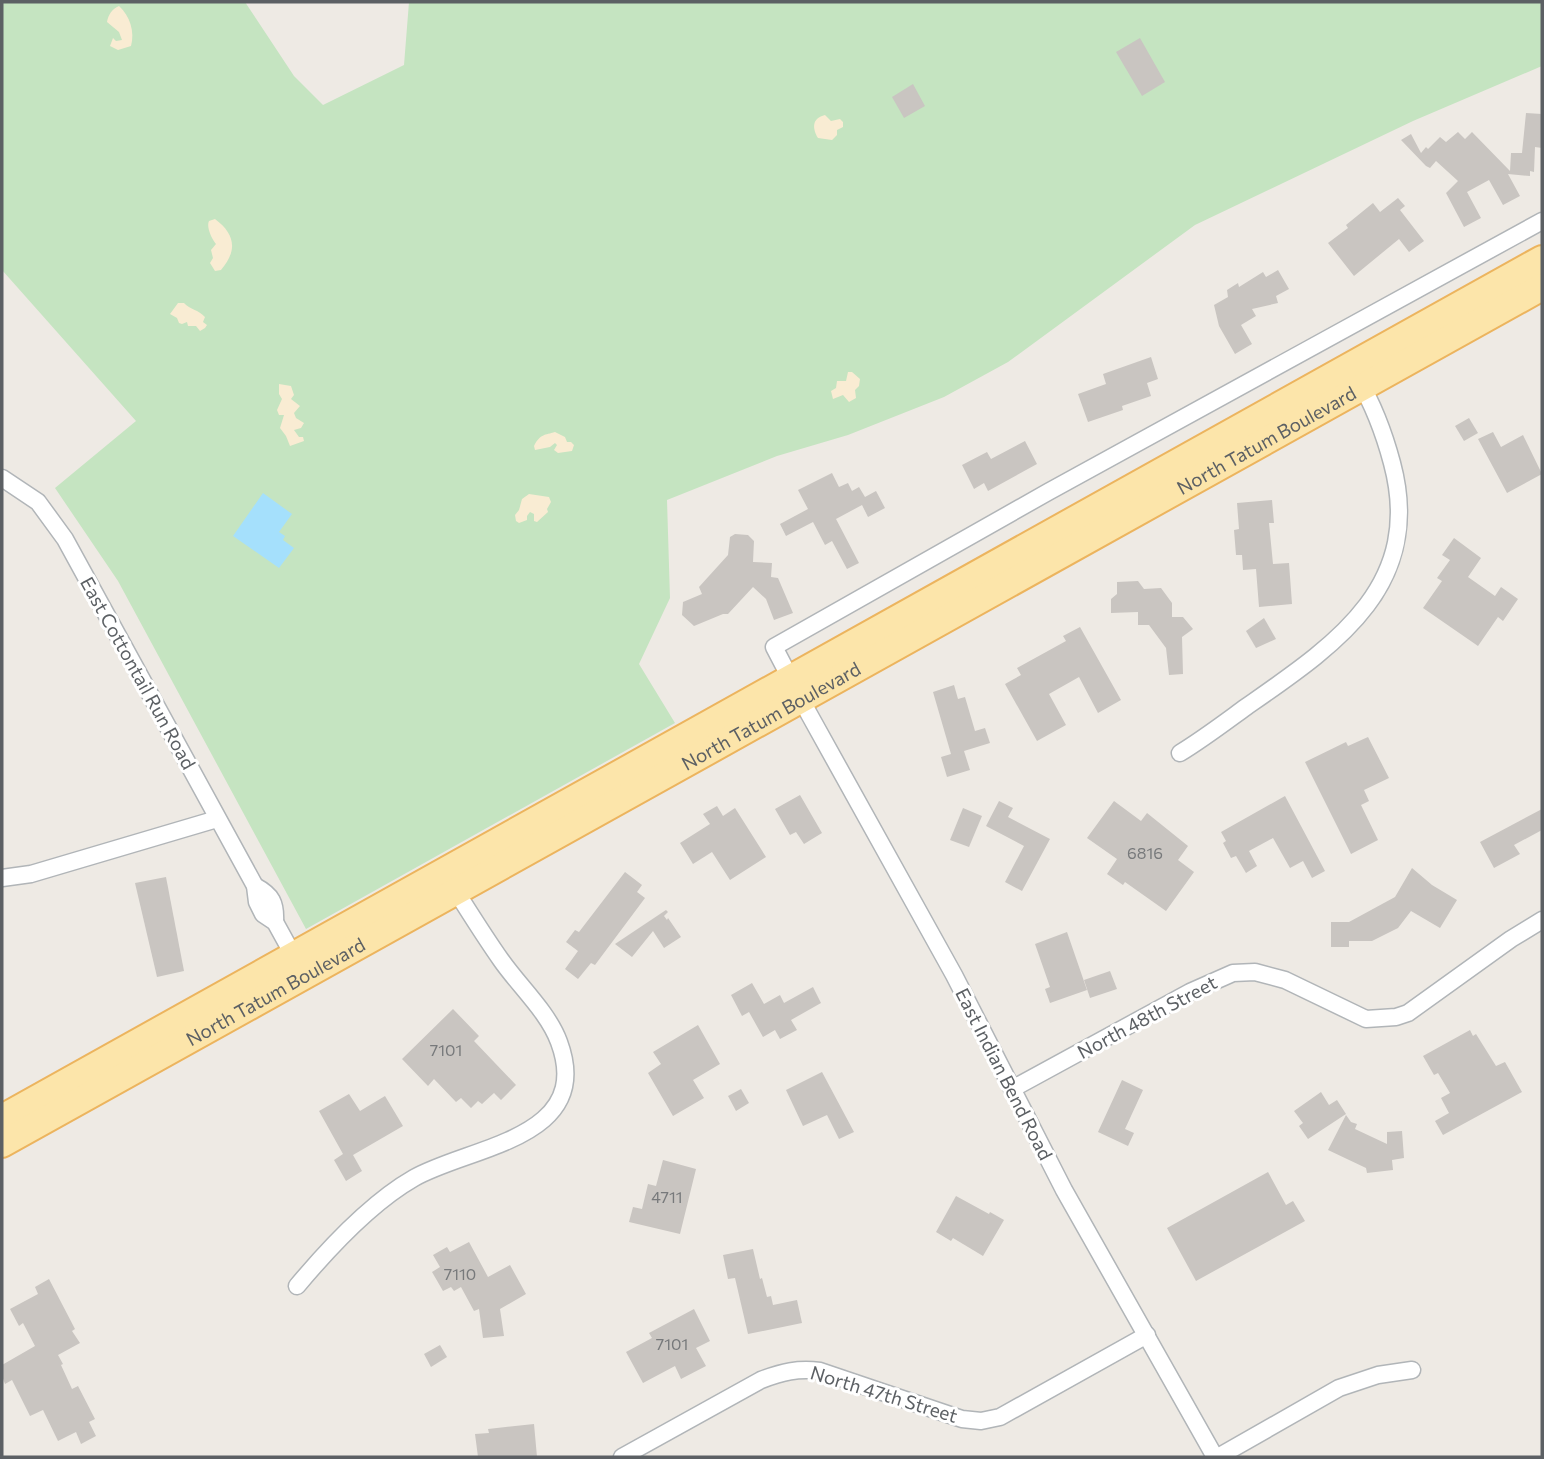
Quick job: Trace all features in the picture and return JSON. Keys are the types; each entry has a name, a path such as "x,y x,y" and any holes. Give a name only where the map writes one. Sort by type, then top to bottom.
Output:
{"main road":[{"name":"North Tatum Boulevard","path":"2,1144 299,966 1357,376 1542,259"},
{"name":"North Tatum Boulevard","path":"1357,376 1542,287"},
{"name":"North Tatum Boulevard","path":"2,1118 299,966"}],"street":[{"name":"North Tatum Boulevard","path":"796,689 774,647 1036,499 1542,221"},
{"path":"1180,753 1210,735 1314,659 1371,600 1386,575 1396,550 1400,528 1398,485 1380,422 1357,376"},
{"name":"East Cottontail Run Road","path":"2,478 38,502 65,539 255,886 262,914 275,922 299,966"},
{"name":"East Indian Bend Road","path":"796,689 954,975 1064,1190 1217,1457"},
{"path":"2,878 31,874 217,819"},
{"path":"297,1286 315,1264 380,1201 435,1167 522,1135 537,1126 556,1106 565,1078 565,1060 559,1040 550,1024 501,960 450,881"},
{"name":"North 48th Street","path":"1012,1089 1190,992 1214,980 1243,971 1268,974 1285,980 1366,1020 1396,1017 1408,1013 1542,920"},
{"name":"North 47th Street","path":"622,1457 761,1380 785,1371 820,1371 962,1419 981,1421 1012,1411 1147,1335"},
{"path":"1217,1457 1339,1388 1378,1375 1412,1370"}],"green space":[{"path":"2,2 245,2 294,76 323,105 404,65 409,2 1542,2 1542,66 1413,121 1195,225 1008,362 944,397 848,435 777,456 667,500 670,598 639,664 675,723 306,929 118,581 55,488 136,421 2,270"}],"sand":[{"path":"119,6 129,19 132,35 131,46 118,50 110,46 113,38 116,41 122,40 119,32 107,22 111,12"},
{"path":"825,115 831,121 840,119 843,122 843,127 837,130 837,135 832,140 818,138 815,131 815,121"},
{"path":"215,219 227,230 232,249 221,270 215,271 210,263 213,258 211,250 216,244 208,226 209,221"},
{"path":"178,303 184,303 203,315 203,322 207,325 205,328 200,331 196,326 188,326 187,322 179,323 177,318 170,314"},
{"path":"848,372 860,379 855,390 856,398 849,402 843,395 833,399 831,391 836,388 837,381 846,381"},
{"path":"279,384 291,386 294,395 291,399 300,406 294,413 296,418 304,423 301,428 294,430 304,441 290,446 280,428 284,415 279,415 277,410 282,399"},
{"path":"555,432 574,445 572,451 558,453 554,450 557,445 555,443 550,447 535,450 534,446 541,437"},
{"path":"529,494 549,497 551,502 548,512 537,522 534,521 534,514 530,512 527,520 519,523 515,515 522,499"}],"water":[{"path":"263,493 292,514 279,532 285,536 283,540 294,548 279,568 233,536"}],"building":[{"path":"1140,38 1165,82 1142,96 1116,52"},
{"path":"913,84 925,106 904,118 892,97"},
{"path":"1526,113 1542,114 1542,148 1535,147 1534,172 1530,171 1530,176 1508,174 1520,196 1503,205 1489,180 1467,192 1481,218 1464,227 1446,193 1458,181 1436,161 1430,168 1426,166 1401,140 1411,134 1421,153 1440,137 1446,142 1458,132 1465,139 1472,132 1510,171 1511,153 1522,153"},
{"path":"1398,198 1405,206 1400,210 1424,241 1409,252 1399,239 1354,276 1328,243 1373,203 1380,212"},
{"path":"1278,270 1289,289 1276,296 1278,303 1252,309 1256,316 1241,325 1252,344 1235,354 1219,326 1214,305 1228,297 1227,290 1238,283 1239,287 1263,272 1266,277"},
{"path":"1151,357 1158,379 1147,383 1151,396 1122,406 1123,410 1088,422 1078,394 1106,384 1103,374"},
{"path":"1469,418 1478,433 1464,441 1455,426"},
{"path":"1493,432 1501,447 1523,435 1542,474 1507,493 1478,439"},
{"path":"1025,441 1037,464 988,491 984,483 974,489 962,465 987,452 991,459"},
{"path":"832,473 839,487 848,483 852,491 859,487 865,497 876,491 885,508 868,517 862,505 836,519 859,563 847,569 832,541 825,545 813,522 786,536 780,524 808,509 798,490"},
{"path":"1272,500 1274,523 1269,523 1273,564 1289,563 1292,604 1259,607 1256,569 1243,570 1242,555 1236,555 1234,530 1239,529 1237,503"},
{"path":"735,534 748,535 754,541 753,562 772,563 771,577 778,578 793,613 774,620 766,599 753,587 728,614 694,626 682,615 683,602 702,594 699,587 728,555 730,537"},
{"path":"1454,538 1481,558 1468,577 1495,596 1501,587 1518,599 1503,621 1498,617 1478,646 1423,608 1442,581 1437,578 1450,560 1442,555"},
{"path":"1138,581 1144,589 1161,588 1172,603 1172,617 1183,617 1193,629 1182,637 1183,674 1169,675 1166,648 1149,625 1138,625 1138,612 1111,613 1111,599 1117,594 1117,582"},
{"path":"1264,618 1276,639 1256,648 1246,631"},
{"path":"1080,627 1121,700 1098,713 1079,677 1049,694 1066,725 1037,741 1005,684 1021,675 1017,668 1066,641 1063,636"},
{"path":"954,685 958,699 965,697 975,731 985,728 990,743 964,751 970,770 947,777 941,757 951,754 933,692"},
{"path":"1368,737 1389,778 1364,790 1369,801 1361,805 1378,840 1351,854 1305,762 1346,742 1348,746"},
{"path":"800,795 822,833 804,844 796,832 790,835 775,809"},
{"path":"1285,796 1325,871 1312,878 1303,861 1290,868 1273,838 1249,851 1257,866 1246,873 1236,856 1231,858 1223,843 1226,841 1221,832"},
{"path":"999,801 1013,808 1008,817 1050,839 1022,891 1005,882 1024,846 986,826"},
{"path":"1114,801 1141,821 1147,813 1188,846 1178,860 1194,872 1166,911 1125,882 1123,885 1107,874 1117,859 1087,838"},
{"path":"717,806 723,816 735,808 766,857 730,880 712,852 693,864 680,843 710,824 703,814"},
{"path":"963,808 982,816 969,847 950,840"},
{"path":"1542,809 1542,830 1514,845 1520,854 1494,868 1480,842"},
{"path":"1412,868 1432,885 1457,900 1440,928 1411,911 1398,928 1372,941 1349,941 1349,947 1331,947 1331,922 1349,922 1395,897"},
{"path":"625,872 642,885 637,892 645,898 595,965 591,963 578,979 565,969 578,951 566,942 575,930 579,932"},
{"path":"166,877 184,971 157,977 135,883"},
{"path":"666,910 668,912 664,916 681,937 664,948 653,931 632,957 615,944"},
{"path":"1067,932 1087,990 1050,1003 1045,989 1050,987 1035,944"},
{"path":"1110,971 1117,989 1090,998 1084,980"},
{"path":"752,983 764,1004 780,995 784,1003 813,987 821,1003 791,1020 797,1030 780,1039 775,1030 763,1037 749,1012 742,1016 731,995"},
{"path":"453,1009 479,1036 474,1041 516,1085 501,1100 494,1093 482,1104 478,1101 471,1108 461,1098 456,1102 434,1079 428,1086 402,1059"},
{"path":"698,1025 720,1064 693,1080 704,1098 673,1116 648,1073 661,1064 653,1052"},
{"path":"1470,1030 1473,1036 1476,1034 1496,1066 1505,1062 1522,1092 1443,1135 1435,1121 1449,1113 1441,1098 1450,1093 1438,1073 1434,1075 1423,1056"},
{"path":"822,1072 854,1132 839,1139 827,1115 803,1126 786,1090"},
{"path":"1122,1080 1143,1090 1125,1129 1134,1133 1128,1146 1098,1132"},
{"path":"741,1089 749,1103 736,1111 728,1096"},
{"path":"1321,1092 1329,1105 1337,1100 1346,1114 1308,1139 1299,1126 1303,1123 1294,1111"},
{"path":"349,1094 360,1111 385,1096 403,1126 353,1155 362,1171 346,1181 334,1160 343,1154 319,1111"},
{"path":"1346,1115 1351,1122 1357,1124 1355,1129 1387,1144 1387,1132 1402,1131 1404,1158 1392,1160 1393,1170 1367,1173 1366,1168 1328,1150"},
{"path":"663,1160 696,1169 680,1234 629,1222 633,1207 642,1209 648,1184 656,1186"},
{"path":"1268,1172 1286,1205 1293,1201 1305,1221 1196,1281 1167,1228"},
{"path":"956,1196 1004,1220 983,1256 953,1238 951,1241 936,1232"},
{"path":"469,1242 488,1277 510,1265 526,1294 500,1309 504,1336 483,1338 479,1309 474,1311 461,1287 454,1291 451,1287 443,1291 432,1272 440,1267 433,1255 447,1247 450,1252"},
{"path":"753,1249 767,1297 771,1296 773,1305 797,1300 802,1323 748,1334 735,1278 728,1279 723,1255"},
{"path":"49,1279 80,1343 58,1355 63,1364 61,1365 72,1389 78,1386 95,1419 89,1422 96,1436 81,1444 76,1432 58,1441 43,1410 30,1416 12,1380 5,1384 2,1376 2,1365 35,1346 23,1323 19,1326 10,1309 38,1294 35,1287"},
{"path":"694,1309 710,1341 696,1348 706,1366 681,1379 675,1366 643,1383 626,1352 652,1338 649,1333"},
{"path":"440,1345 447,1357 431,1367 424,1354"},
{"path":"534,1424 537,1457 478,1457 475,1434 489,1433 488,1429"}]}
